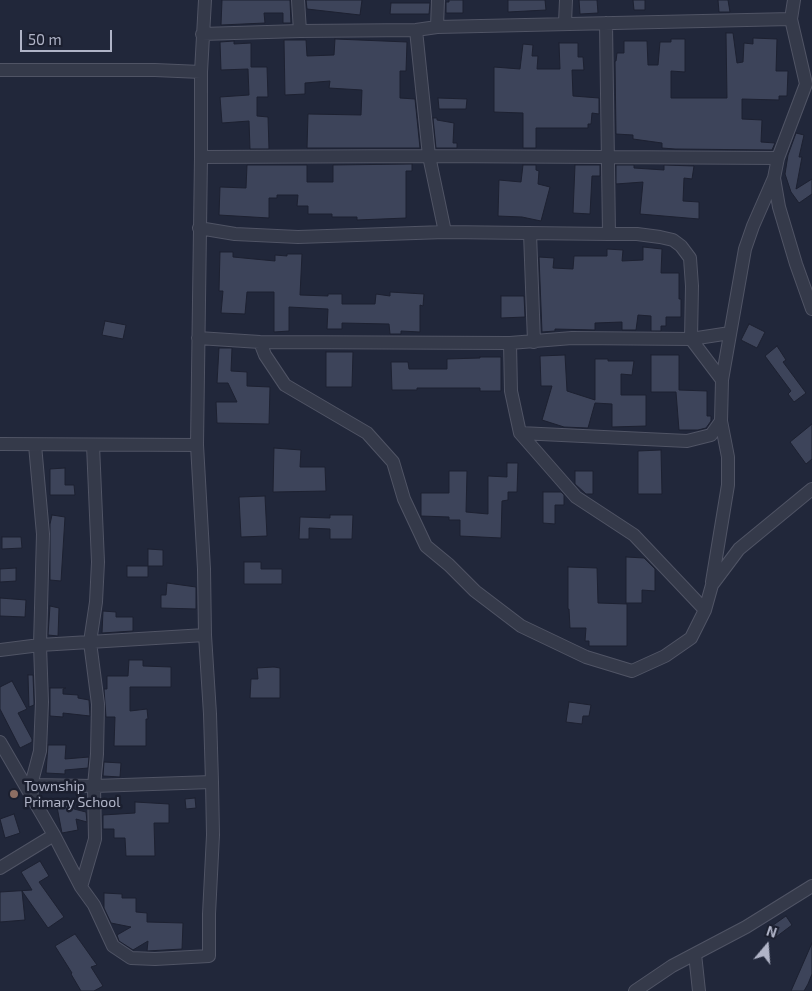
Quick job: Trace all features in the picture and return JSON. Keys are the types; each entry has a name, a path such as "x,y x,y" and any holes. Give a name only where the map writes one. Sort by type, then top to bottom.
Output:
{"street":[{"path":"0,742 32,792 81,887 94,905 113,946 131,958 155,960 209,956 208,914 213,835 212,782 197,445 201,72 205,0"},
{"path":"298,0 300,31"},
{"path":"437,27 438,0"},
{"path":"565,24 566,0"},
{"path":"260,342 265,355 284,385 367,433 393,462 404,499 426,546 475,590 521,626 586,657 632,671 664,656 691,638 705,610 712,585 728,485 728,457 721,421 722,380 745,249 752,226 774,178 778,158 809,85 791,19 794,0"},
{"path":"202,34 791,19"},
{"path":"606,24 609,234"},
{"path":"416,30 429,156 445,232"},
{"path":"0,70 156,70 201,72"},
{"path":"201,157 778,158"},
{"path":"774,178 779,207 796,264 811,300"},
{"path":"200,228 235,234 298,237 445,232 637,234 673,240 681,246 690,258 692,286 691,339 722,380"},
{"path":"530,234 534,342"},
{"path":"198,338 260,342 510,343 572,338 691,339 730,333"},
{"path":"510,343 511,391 520,433 576,497 634,535 705,610"},
{"path":"520,433 688,441 710,434 721,421"},
{"path":"0,444 197,445"},
{"path":"32,792 40,751 42,702 40,645 43,534 35,445"},
{"path":"81,887 95,839 94,786 98,754 98,704 90,642 96,602 98,562 93,445"},
{"path":"712,585 739,549 812,489"},
{"path":"0,650 40,645 205,635"},
{"path":"32,792 94,786 212,782"},
{"path":"0,868 54,835"},
{"path":"635,991 672,966 746,927 812,886"},
{"path":"694,954 699,991"}],"building":[{"path":"222,0 290,0 291,23 283,23 283,13 264,13 265,23 221,25"},
{"path":"306,0 362,0 360,15 307,9"},
{"path":"449,0 463,0 463,13 446,13 446,2 449,2"},
{"path":"508,0 545,0 546,10 508,12"},
{"path":"579,0 597,0 598,13 580,14"},
{"path":"633,0 645,0 645,10 634,10"},
{"path":"718,0 728,0 730,12 719,12"},
{"path":"391,3 430,3 429,14 390,14"},
{"path":"726,33 733,33 737,63 743,62 744,43 753,44 753,38 777,39 776,71 788,71 787,96 779,96 779,100 742,99 742,119 762,120 761,142 775,143 772,150 662,148 662,143 633,139 633,135 616,134 615,61 617,53 624,53 624,41 647,41 648,65 658,65 660,42 671,42 671,39 685,39 685,72 671,71 671,98 727,98"},
{"path":"335,39 407,42 406,71 400,71 400,98 415,99 420,148 307,148 308,114 361,115 362,90 329,88 330,81 305,83 305,94 285,95 284,40 306,40 307,56 334,55"},
{"path":"234,41 234,44 251,43 251,67 267,67 268,97 257,97 257,116 268,117 269,149 250,149 249,121 222,123 220,97 249,95 248,69 221,70 220,42"},
{"path":"559,43 578,43 578,57 583,57 584,70 572,70 573,96 599,98 599,114 592,113 591,124 588,124 588,128 536,128 536,148 523,148 523,113 494,112 494,67 520,69 523,44 533,45 532,56 538,56 537,69 560,69"},
{"path":"438,98 467,99 466,109 439,109"},
{"path":"433,118 454,123 453,143 457,143 457,148 436,148"},
{"path":"796,133 804,135 799,157 802,157 796,189 812,179 812,194 799,203 791,192 785,174 788,155"},
{"path":"412,164 412,171 406,171 406,218 357,220 357,217 332,217 332,214 308,214 308,206 297,206 298,195 277,195 277,198 269,198 269,218 219,215 220,187 246,188 247,165 307,165 307,182 333,182 333,165"},
{"path":"523,165 536,165 536,170 539,171 538,184 550,187 541,221 522,217 498,216 499,180 521,182"},
{"path":"575,165 600,165 600,176 592,176 590,214 573,213"},
{"path":"616,165 634,165 634,168 664,170 664,165 694,166 692,179 684,178 683,201 699,202 699,219 640,214 643,182 616,184"},
{"path":"643,247 662,249 661,273 679,273 681,317 666,317 666,326 661,326 661,331 651,331 651,316 638,315 636,330 622,330 622,322 595,323 595,330 555,329 555,331 542,332 539,257 554,258 553,268 573,269 574,256 607,256 607,249 623,250 622,261 643,260"},
{"path":"220,252 233,252 233,257 275,261 275,255 302,254 300,295 328,296 328,294 342,294 342,304 375,304 376,294 390,296 390,292 424,294 423,306 420,305 420,332 401,331 401,334 390,334 389,324 342,323 342,329 327,329 328,309 289,307 289,331 274,332 274,292 247,292 245,314 221,313 223,291 219,291"},
{"path":"501,296 524,296 525,317 501,318"},
{"path":"105,321 126,325 123,339 102,335"},
{"path":"749,324 765,332 757,348 741,340"},
{"path":"777,346 786,360 783,362 806,393 794,402 788,394 791,391 765,356"},
{"path":"219,348 232,348 231,371 247,372 247,386 270,387 269,424 217,423 216,402 237,402 228,383 217,383"},
{"path":"326,352 353,352 352,387 326,387"},
{"path":"565,355 567,391 595,400 595,359 634,361 632,375 621,374 621,395 646,395 646,426 612,427 612,404 595,403 588,428 564,427 542,420 552,386 541,386 540,356"},
{"path":"651,355 679,355 679,390 707,391 707,416 711,416 711,421 706,428 679,430 676,392 651,392"},
{"path":"501,357 501,391 480,391 480,388 392,390 391,362 408,362 409,369 447,369 447,359"},
{"path":"812,424 812,459 806,464 790,442"},
{"path":"274,448 301,450 300,467 325,467 326,491 273,492"},
{"path":"661,450 662,494 638,494 638,451"},
{"path":"507,463 518,463 517,492 508,492 508,500 502,501 501,538 460,536 460,520 449,520 449,517 421,516 421,493 449,493 449,471 467,471 466,512 488,514 488,476 507,477"},
{"path":"65,468 65,485 74,485 75,495 50,495 50,469"},
{"path":"575,471 593,471 593,494 586,494 575,484"},
{"path":"543,492 561,492 564,495 564,505 555,505 555,524 543,523"},
{"path":"265,496 267,536 241,537 239,497"},
{"path":"52,515 65,517 61,581 50,580 50,524"},
{"path":"330,515 353,515 352,539 330,539 330,529 309,528 309,539 299,539 300,517 330,518"},
{"path":"2,537 21,537 22,548 2,549"},
{"path":"148,549 163,550 163,566 148,566"},
{"path":"626,557 644,558 655,569 655,591 642,590 642,603 626,603"},
{"path":"244,562 261,562 261,569 282,569 282,584 244,584"},
{"path":"127,566 148,566 148,577 127,577"},
{"path":"568,567 597,568 598,603 627,604 627,646 589,646 589,641 585,641 586,628 570,628"},
{"path":"16,568 16,581 0,582 0,569"},
{"path":"167,583 196,587 196,609 161,608 161,595 166,595"},
{"path":"0,598 26,600 25,617 0,616"},
{"path":"50,606 59,608 58,636 48,635"},
{"path":"103,611 116,612 116,617 133,617 133,631 102,633"},
{"path":"129,660 143,660 143,666 171,667 171,687 130,687 130,711 147,709 146,746 114,746 115,717 106,717 104,689 107,689 107,676 128,676"},
{"path":"257,668 280,668 280,698 250,698 251,679 258,679"},
{"path":"28,675 33,675 34,702 34,705 29,707"},
{"path":"12,681 27,709 18,713 32,739 32,742 20,748 0,709 0,687"},
{"path":"50,688 66,688 63,689 63,694 78,695 78,698 89,700 90,716 63,713 63,717 50,716"},
{"path":"569,702 591,705 589,716 583,716 582,724 566,722"},
{"path":"48,745 66,745 65,759 89,757 88,768 65,770 65,774 46,773"},
{"path":"104,762 121,763 120,777 103,776"},
{"path":"195,798 196,808 186,809 185,799"},
{"path":"135,802 169,804 169,823 154,823 155,856 126,856 125,838 114,838 114,829 103,829 103,815 135,813"},
{"path":"73,804 74,809 86,812 87,822 76,819 78,830 62,833 57,807"},
{"path":"14,814 20,833 5,838 0,819"},
{"path":"40,861 49,876 39,882 64,917 48,928 22,891 25,920 0,922 0,892 32,890 21,872"},
{"path":"104,893 122,894 122,898 136,898 136,912 147,913 147,922 183,923 182,949 147,951 148,941 133,950 119,941 117,935 131,927 111,923 104,908"},
{"path":"786,916 792,925 776,937 769,928"},
{"path":"75,934 97,965 91,967 103,986 94,991 81,991 55,946"},
{"path":"812,943 812,974 808,984 804,991 791,991"}],"place":[{"name":"Township Primary School","path":"14,794"}]}
